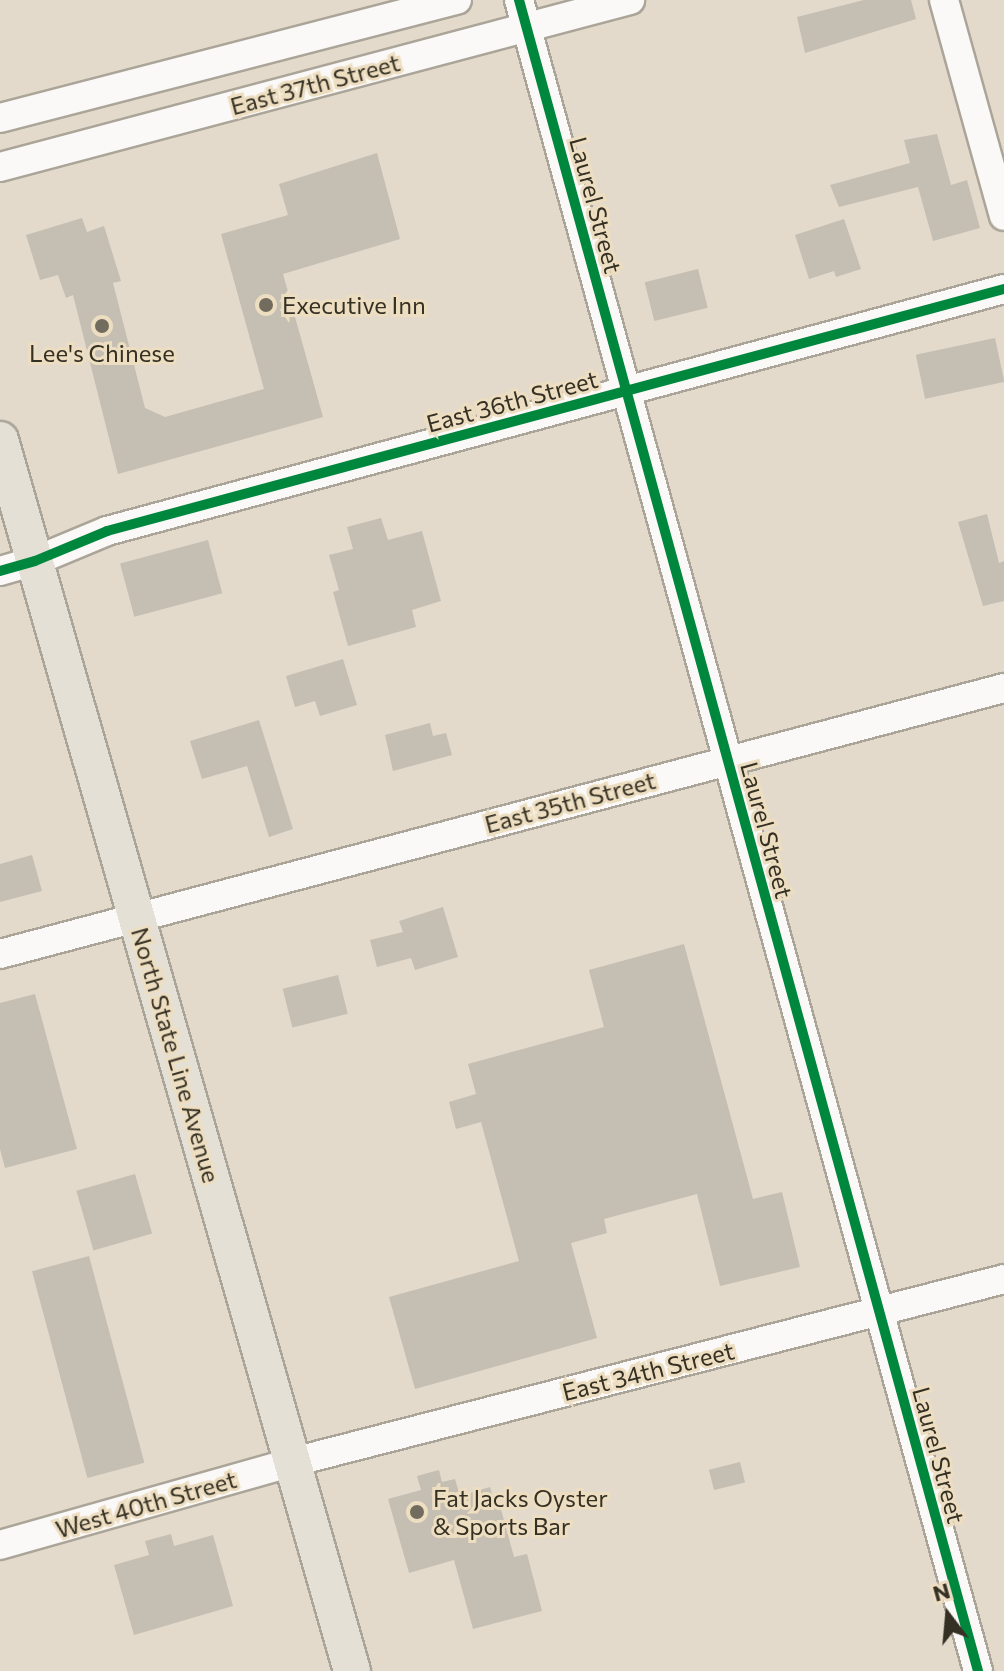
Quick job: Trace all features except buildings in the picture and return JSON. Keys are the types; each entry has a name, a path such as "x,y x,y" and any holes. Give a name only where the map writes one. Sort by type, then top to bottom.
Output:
{"main road":[{"name":"North State Line Avenue","path":"0,440 352,1671"}],"street":[{"name":"East 37th Street","path":"0,118 457,0"},
{"name":"Laurel Street","path":"519,0 978,1671"},
{"name":"East 37th Street","path":"0,167 630,0"},
{"path":"944,0 1004,216"},
{"name":"East 36th Street","path":"0,571 35,561 107,531 1004,289"},
{"name":"East 35th Street","path":"0,954 1004,688"},
{"name":"East 34th Street","path":"293,1462 1004,1279"},
{"name":"West 40th Street","path":"0,1545 293,1462"}],"cycle path":[{"path":"519,0 978,1671"},
{"path":"0,571 35,561 107,531 1004,289"}],"place":[{"name":"Executive Inn","path":"266,305"},
{"name":"Lee's Chinese","path":"102,326"},
{"name":"Fat Jacks Oyster & Sports Bar","path":"417,1512"}]}
